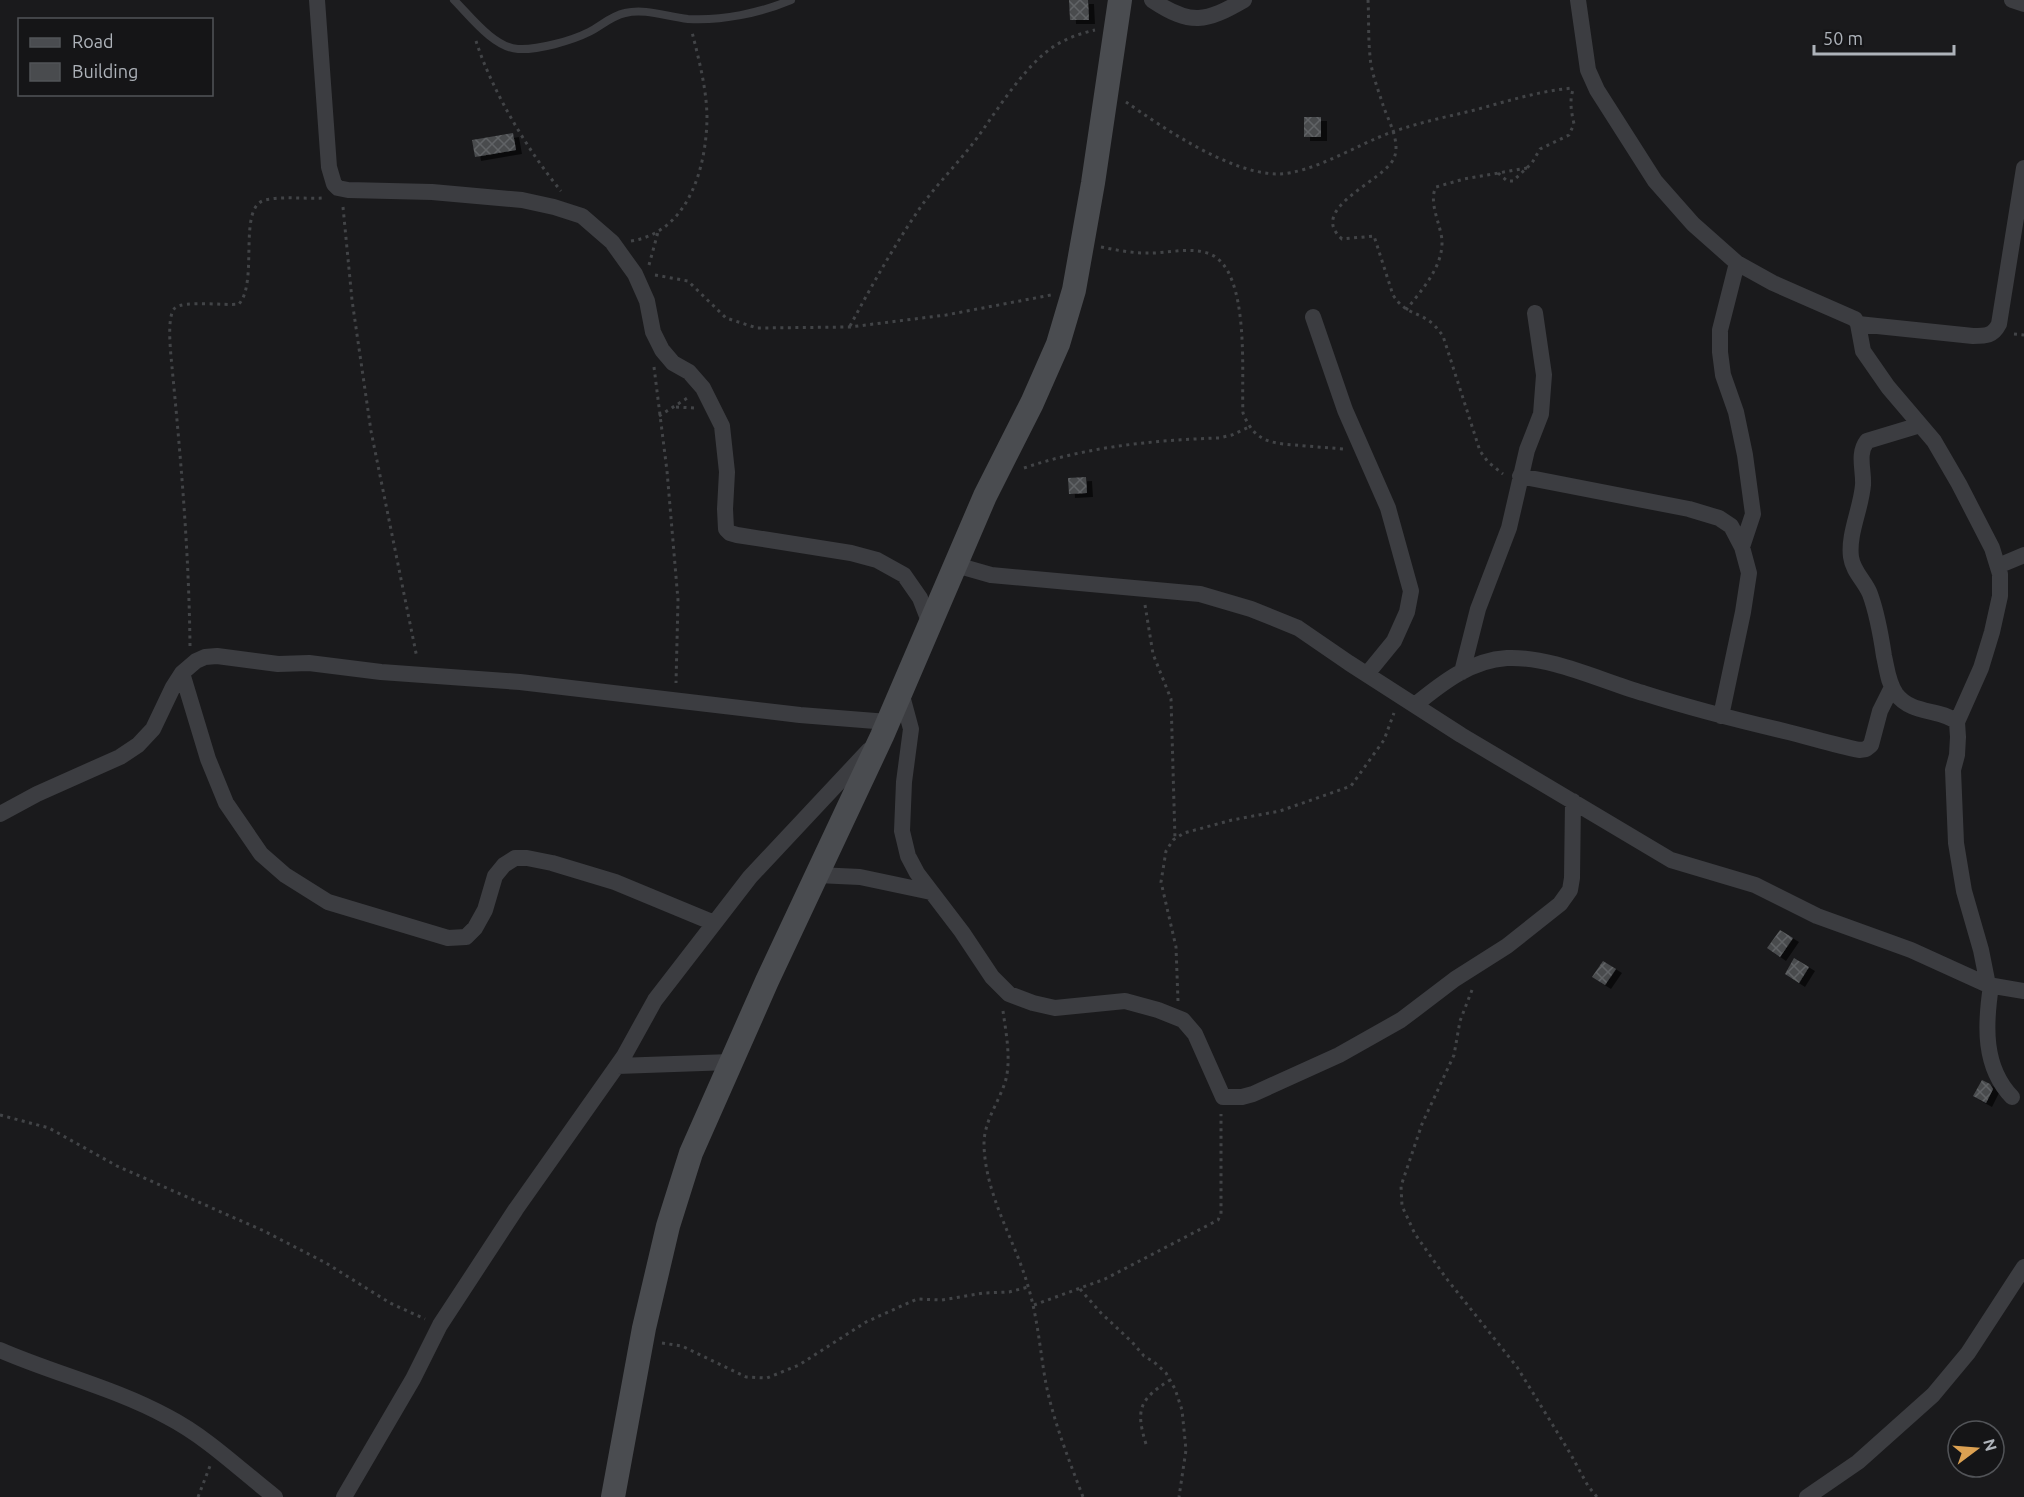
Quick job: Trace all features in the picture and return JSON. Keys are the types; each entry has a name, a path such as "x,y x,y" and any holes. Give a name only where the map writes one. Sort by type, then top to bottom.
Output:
{"main road":[{"path":"613,1497 642,1339 668,1226 691,1153 767,981 885,729 994,478 1032,404 1058,344 1074,290 1108,89 1117,9"}],"street":[{"path":"317,0 331,179 338,188 345,191 432,192 522,200 582,216 612,242 635,274 647,301 653,332 662,350 673,363 689,372 703,388 722,426 727,472 726,525 730,533 809,548 851,553 877,560 904,575 920,598 930,624"},
{"path":"1152,0 1165,9 1185,17 1199,19 1216,16 1244,0"},
{"path":"1578,0 1588,70 1597,90 1655,181 1693,224 1737,263 1773,283 1855,319 1863,351 1888,387 1934,441 1992,548 2000,574 2000,596 1981,668 1957,722 1958,746 1953,770 1956,843 1964,891 1989,986 1989,1056 2002,1087 2012,1097"},
{"path":"2012,0 2024,4"},
{"path":"1858,324 1987,336 1992,334 1999,324 2017,257 2024,168"},
{"path":"1737,263 1720,330 1720,352 1723,375 1736,412 1745,455 1753,514 1742,547"},
{"path":"1462,672 1478,609 1509,528 1527,450 1541,414 1544,375 1535,313"},
{"path":"1313,317 1345,410 1388,508 1411,591 1407,612 1394,641 1367,674"},
{"path":"1920,425 1867,441 1861,453 1863,485 1851,556 1857,574 1869,592 1892,687 1903,702 1919,710 1948,716 1957,722"},
{"path":"1519,481 1689,509 1719,518 1731,526 1742,547 1749,573 1721,716"},
{"path":"1998,566 2024,555"},
{"path":"956,565 992,575 1200,594 1251,609 1298,628 1461,735 1671,860 1755,885 1817,916 1911,950 1989,986 2024,991"},
{"path":"0,814 37,794 120,757 138,745 153,729 173,687 186,670 205,657 217,656 278,664 309,663 420,675 520,682 800,715 885,729"},
{"path":"1408,700 1474,665 1506,658 1532,660 1568,668 1609,683 1721,716 1859,750 1871,745 1880,711 1892,687"},
{"path":"186,670 208,759 226,803 261,854 285,874 328,902 448,938 466,937 475,928 485,910 495,876 504,865 515,858 527,858 615,882 714,923"},
{"path":"901,692 911,729 904,782 902,831 908,856 917,873 962,932 992,978 1010,994 1055,1008 1125,1001 1183,1020 1195,1034 1223,1097 1242,1097 1253,1094 1375,1036 1401,1020 1455,979 1507,946 1560,904 1570,890 1573,801"},
{"path":"344,1497 413,1379 440,1325 516,1209 617,1066 655,1000 750,877 885,729"},
{"path":"817,875 860,877 931,892"},
{"path":"617,1066 731,1062"},
{"path":"1807,1497 1858,1462 1933,1395 1968,1353 2024,1267"},
{"path":"0,1350 117,1393 166,1416 217,1448 275,1497"}],"lane":[{"path":"454,0 503,46 518,49 570,40 624,13 640,10 688,19 719,18 753,12 791,0"}],"path":[{"path":"1368,0 1370,57 1393,132 1396,156 1392,162 1340,204 1334,214 1335,233 1342,239 1374,236 1393,296 1406,310 1433,324 1443,336 1480,451 1488,462 1519,481"},
{"path":"850,327 876,276 921,206 968,151 1022,76 1046,52 1117,9"},
{"path":"467,14 490,76 510,115 536,158 582,216"},
{"path":"612,242 634,240 658,232 672,223 694,189 704,152 707,118 704,87 688,19"},
{"path":"1498,173 1511,182 1527,168 1540,149 1569,135 1574,124 1570,96 1573,88 1588,70"},
{"path":"1108,89 1164,128 1200,149 1257,171 1278,174 1302,169 1393,132 1542,92 1573,88"},
{"path":"1406,310 1440,260 1442,242 1434,203 1436,187 1527,168"},
{"path":"186,670 186,532 171,355 171,315 175,308 182,305 226,306 238,304 244,298 249,268 251,214 255,205 264,201 318,198 345,191 354,312 371,431 420,675"},
{"path":"1082,243 1146,253 1193,251 1210,254 1222,262 1231,275 1240,314 1243,336 1244,413 1249,427 1264,440 1280,445 1364,450"},
{"path":"648,274 688,281 726,318 757,328 850,327 946,315 1074,290"},
{"path":"653,332 653,363 667,471 678,600 676,700"},
{"path":"659,416 703,388"},
{"path":"994,478 1058,457 1110,446 1219,438 1249,427"},
{"path":"1143,590 1154,654 1171,699 1175,839"},
{"path":"1178,1018 1176,947 1161,882 1166,851 1175,839 1184,833 1280,811 1351,786 1384,740 1408,700"},
{"path":"1484,961 1460,1021 1454,1055 1422,1124 1401,1186 1402,1206 1415,1234 1433,1260 1517,1367 1588,1486 1597,1497"},
{"path":"1001,986 1008,1061 1006,1079 987,1125 984,1150 986,1166 1002,1221 1013,1243 1029,1287 1051,1402 1083,1497"},
{"path":"1034,1305 1080,1289 1156,1254 1218,1220 1221,1214 1220,1130 1223,1097"},
{"path":"0,1115 50,1128 117,1166 264,1231 326,1263 390,1303 440,1325"},
{"path":"642,1339 682,1346 746,1377 767,1378 799,1365 866,1322 917,1299 942,1300 984,1293 1009,1292 1029,1287"},
{"path":"1080,1289 1144,1356 1166,1373 1170,1380 1182,1410 1186,1450 1179,1497"},
{"path":"1146,1444 1140,1408 1149,1395 1170,1380"},
{"path":"198,1497 217,1448"}],"building":[{"path":"1069,0 1088,0 1089,20 1070,20"},
{"path":"1304,117 1321,117 1321,137 1304,137"},
{"path":"513,133 516,150 475,157 472,140"},
{"path":"1086,477 1087,493 1069,494 1068,478"},
{"path":"1780,930 1793,938 1780,957 1767,948"},
{"path":"1794,958 1809,967 1799,983 1785,974"},
{"path":"1603,961 1616,969 1605,985 1592,977"},
{"path":"1982,1080 1990,1084 1993,1089 1986,1103 1973,1096"}]}
